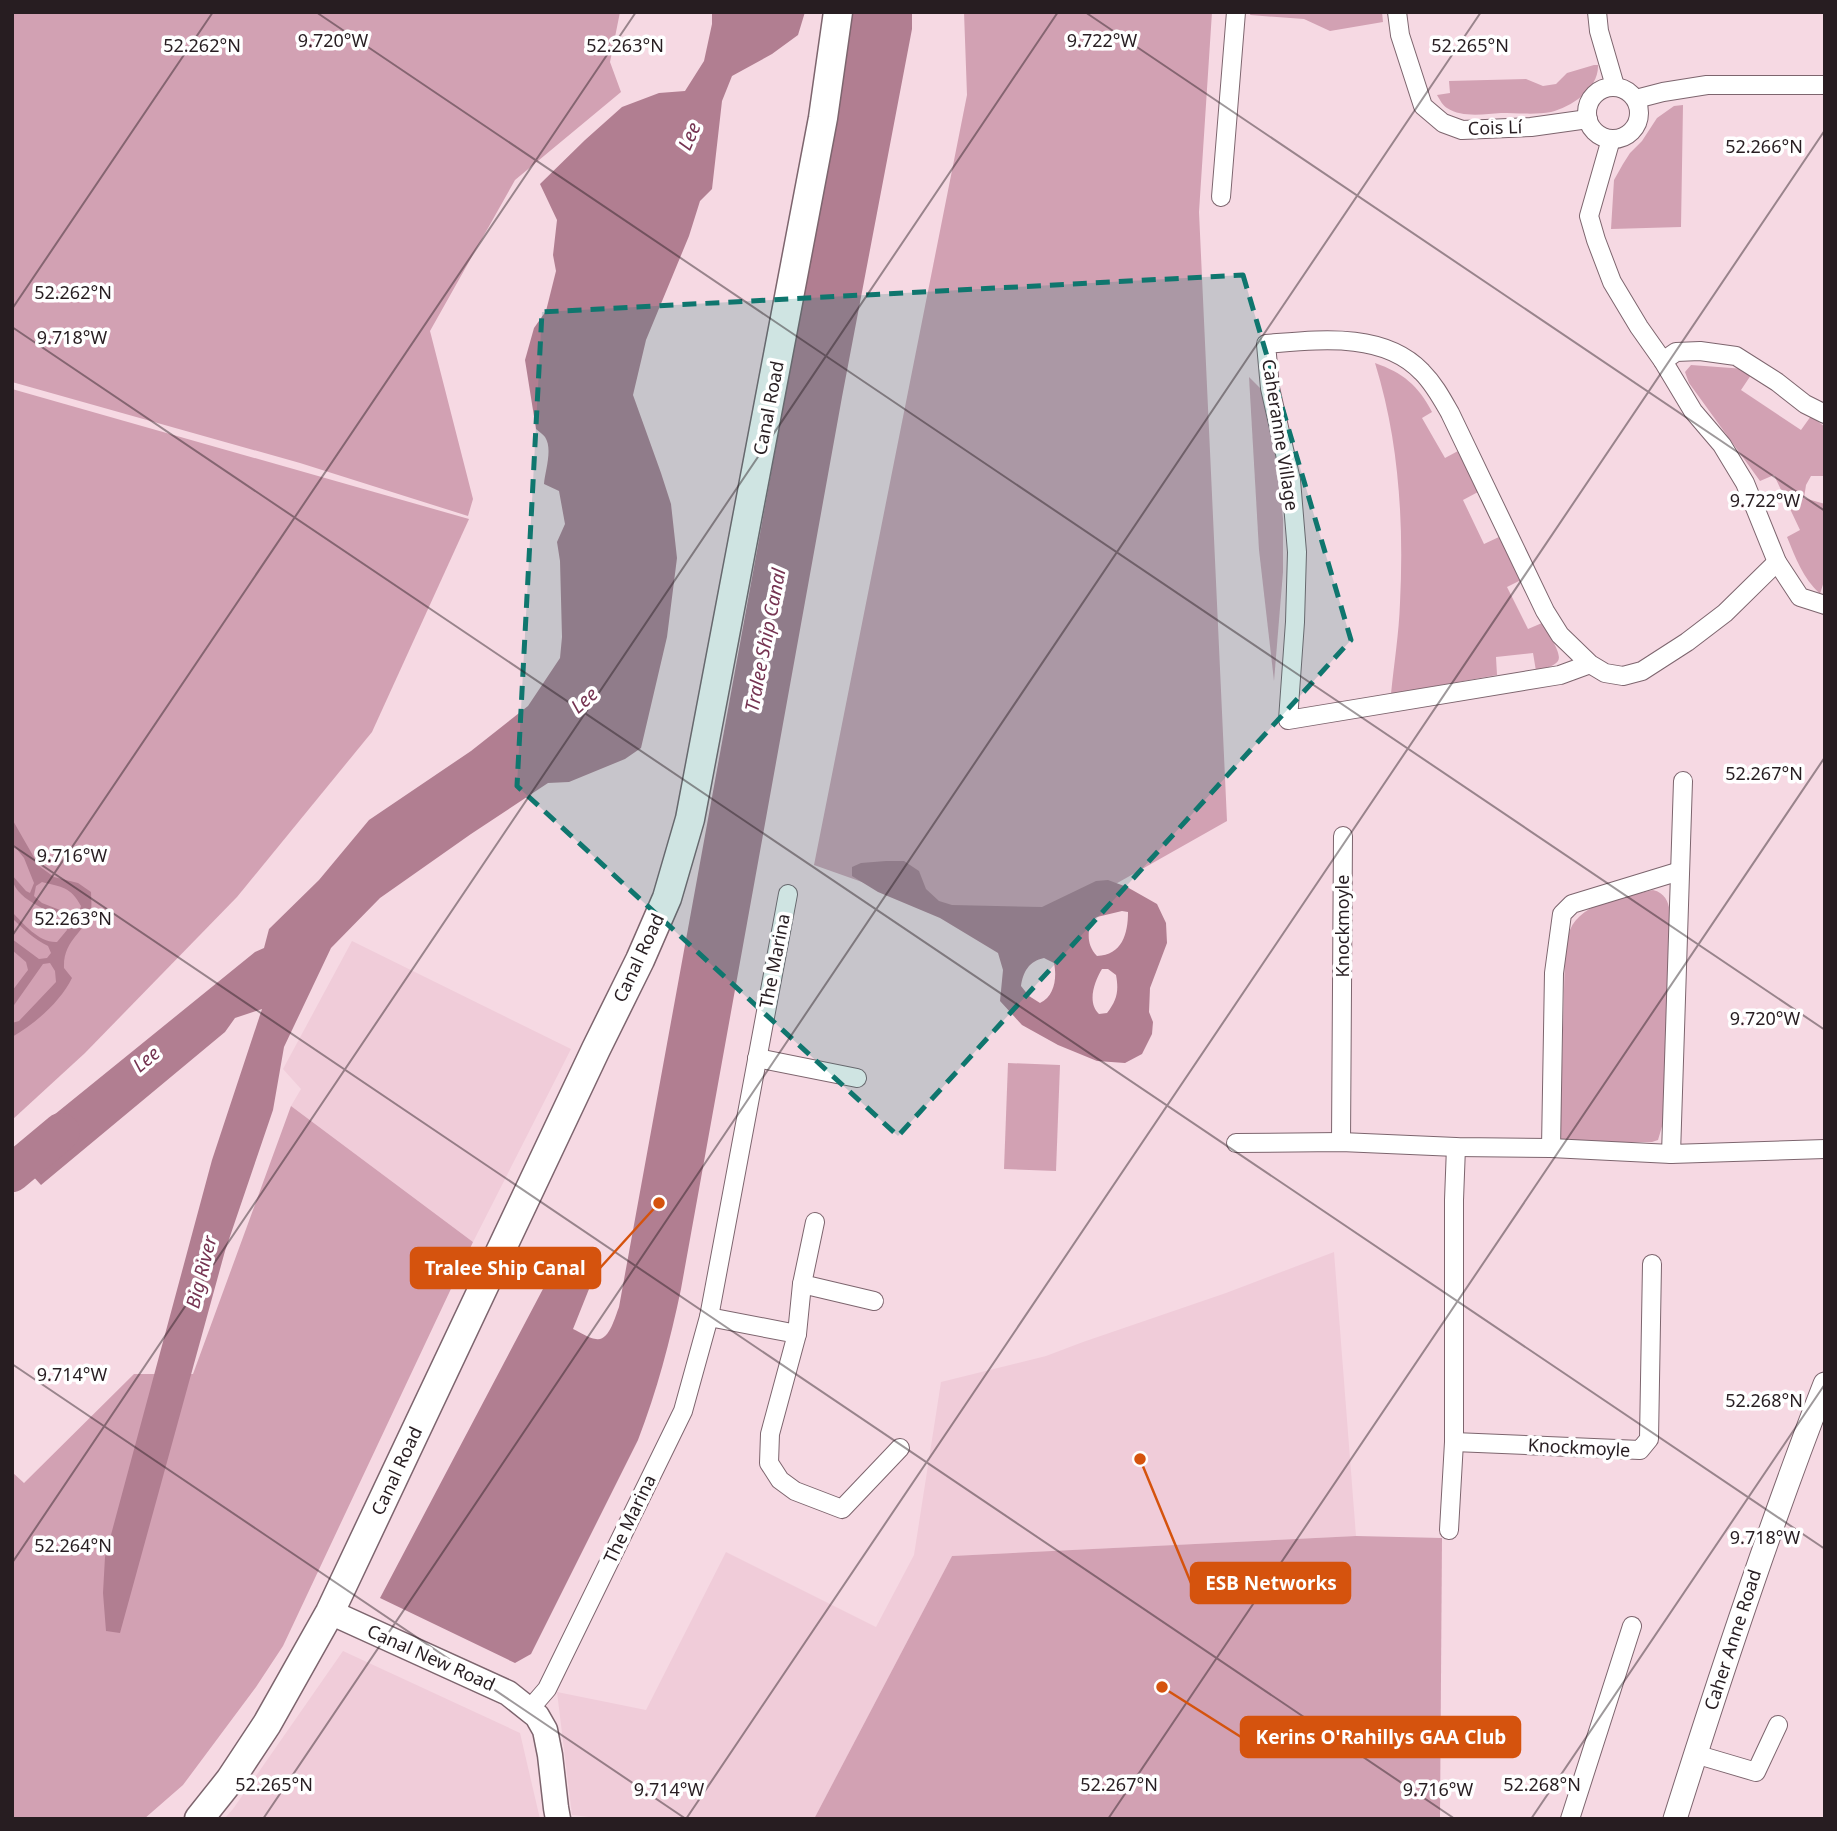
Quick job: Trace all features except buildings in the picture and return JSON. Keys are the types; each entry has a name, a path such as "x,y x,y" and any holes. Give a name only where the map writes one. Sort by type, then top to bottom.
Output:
{"main road":[{"name":"Canal Road","path":"199,1819 230,1780 267,1724 330,1612 667,898 693,806 799,250 823,118 838,12"},
{"name":"Canal New Road","path":"330,1612 508,1693 537,1717 545,1730 558,1819"}],"street":[{"path":"1221,197 1236,12"},
{"name":"Cois Lí","path":"1397,12 1399,35 1423,106 1443,123 1462,130 1531,127 1588,119"},
{"path":"1597,12 1599,31 1615,86"},
{"path":"1636,99 1707,85 1825,85"},
{"path":"1615,86 1631,93 1639,107 1635,128 1619,139 1600,135 1592,129 1588,119 1589,103 1595,94 1605,88 1615,86"},
{"path":"1611,139 1589,216 1612,282 1693,411 1722,445 1745,483 1777,562 1800,597 1825,606"},
{"name":"Caheranne Village","path":"1590,664 1560,675 1288,720 1297,552 1291,480 1270,388 1266,344 1327,339 1359,343 1402,357 1421,371 1439,393 1450,413 1545,611 1560,635 1590,664 1605,673 1623,677 1642,671 1687,642 1725,613 1777,562"},
{"path":"1663,361 1676,352 1700,351 1736,356 1805,404 1825,414"},
{"path":"1671,1154 1683,780"},
{"name":"Knockmoyle","path":"1341,1142 1343,836"},
{"path":"1551,1147 1554,973 1562,914 1572,904 1580,901 1680,870"},
{"name":"The Marina","path":"528,1711 547,1689 683,1411 709,1317 788,894"},
{"path":"757,1058 856,1078"},
{"path":"1236,1143 1341,1142 1456,1147 1551,1147 1671,1154 1825,1149"},
{"path":"1449,1531 1454,1442 1456,1147"},
{"path":"815,1222 802,1284 797,1335 770,1434 769,1463 780,1480 795,1491 842,1509 900,1448"},
{"name":"Knockmoyle","path":"1454,1442 1640,1450 1649,1439 1652,1264"},
{"path":"802,1284 874,1301"},
{"path":"709,1317 797,1335"},
{"name":"Caher Anne Road","path":"1675,1819 1762,1550 1825,1384"},
{"path":"1570,1819 1632,1626"},
{"path":"1695,1754 1756,1772 1778,1725"}],"highlighted area":[{"path":"1243,275 1351,640 898,1136 517,786 542,312"}],"shaded area":[{"path":"12,12 620,12 610,62 621,92 515,180 430,331 473,499 468,516 300,463 12,382"},
{"path":"964,12 1212,12 1199,212 1227,821 1020,938 814,865 967,95"},
{"path":"1251,12 1382,12 1383,22 1330,31 1304,19 1250,15"},
{"path":"1598,65 1597,74 1589,89 1567,106 1551,112 1466,114 1446,107 1437,95 1450,93 1449,81 1526,79 1543,86 1556,84 1567,73"},
{"path":"1683,105 1681,227 1611,229 1614,180 1623,164 1657,118 1674,106"},
{"path":"1375,363 1402,376 1421,394 1432,412 1422,418 1445,458 1458,451 1478,492 1463,500 1484,544 1499,537 1521,580 1507,587 1528,629 1542,623 1550,636 1559,657 1554,665 1536,671 1533,653 1496,657 1497,675 1391,694 1399,614 1400,512 1390,422"},
{"path":"1691,365 1745,369 1751,375 1741,390 1801,430 1811,416 1825,427 1825,476 1811,476 1804,498 1825,504 1825,578 1820,594 1804,575 1787,537 1800,530 1774,475 1760,481 1689,383 1685,372"},
{"path":"1249,377 1264,392 1283,519 1283,572 1274,681 1259,550"},
{"path":"12,389 469,519 372,732 237,897 85,1053 12,1120"},
{"path":"1653,890 1665,898 1670,912 1663,1123 1658,1140 1560,1142 1565,953 1569,933 1576,920 1594,906"},
{"path":"352,941 571,1049 473,1242 291,1106 301,1089 283,1069"},
{"path":"1008,1063 1060,1065 1056,1171 1004,1169"},
{"path":"291,1106 473,1242 283,1646 183,1785 144,1819 12,1819 12,1472 24,1483 134,1374 193,1374"},
{"path":"1334,1252 1356,1536 952,1556 814,1819 607,1819 572,1815 557,1692 646,1710 726,1552 876,1627 914,1555 941,1382 1046,1356"},
{"path":"1356,1536 1442,1538 1440,1818 814,1819 952,1556"},
{"path":"343,1651 520,1733 540,1819 224,1819"}],"water":[{"name":"Big River","path":"712,12 805,12 798,35 772,54 732,76 722,101 712,189 700,201 689,236 646,340 633,395 671,504 677,558 667,637 641,748 625,759 569,782 548,783 380,898 331,948 284,1047 273,1110 225,1251 120,1633 106,1631 103,1593 105,1557 212,1160 262,1009 235,1018 225,1032 41,1185 12,1153 12,1149 255,952 264,948 269,929 319,880 369,820 471,751 528,706 560,658 562,637 557,542 565,524 559,491 544,484 548,448 545,437 536,429 525,360 534,328 546,311 556,271 553,255 557,220 540,184 622,107 659,93 685,91 704,61"},
{"path":"852,12 912,12 912,29 842,397 681,1289 662,1366 638,1440 531,1654 515,1663 380,1598 563,1251 580,1261 576,1275 591,1284 573,1329 601,1339 611,1328 619,1307 830,150"},
{"path":"12,819 39,866 54,877 78,883 91,892 91,909 85,925 67,950 64,968 72,978 67,987 30,1026 12,1037 12,1023 19,1021 56,982 55,971 50,963 43,964 12,1008 12,991 28,970 26,962 12,950 12,939 39,959 47,958 51,953 48,946 29,934 12,918 12,912 32,932 50,941 57,942 67,930 66,922 18,891 12,875 30,893 34,883 24,858 12,843","holes":["42,882 70,891 77,900 81,906 72,923 68,921 65,912 42,903 34,896 36,886"]},
{"path":"904,861 919,871 926,889 939,901 952,905 1042,907 1096,881 1108,880 1157,904 1166,923 1167,943 1150,988 1152,1034 1142,1054 1125,1063 1097,1061 1058,1045 1022,1025 1000,1001 1003,970 998,953 940,918 878,892 852,876 852,867 861,863","holes":["1128,912 1127,928 1122,942 1112,952 1097,956 1089,940 1090,922 1097,917","1044,958 1054,963 1054,986 1049,996 1040,1003 1029,996 1021,986 1023,976 1034,962","1102,969 1108,969 1116,975 1117,986 1115,999 1107,1013 1099,1014 1093,1004 1094,986"]}],"waterway":[{"name":"Lee","path":"12,1173 61,1132"}],"place":[{"name":"Tralee Ship Canal","path":"659,1203"},
{"name":"ESB Networks","path":"1140,1459"},
{"name":"Kerins O'Rahillys GAA Club","path":"1162,1687"}]}
